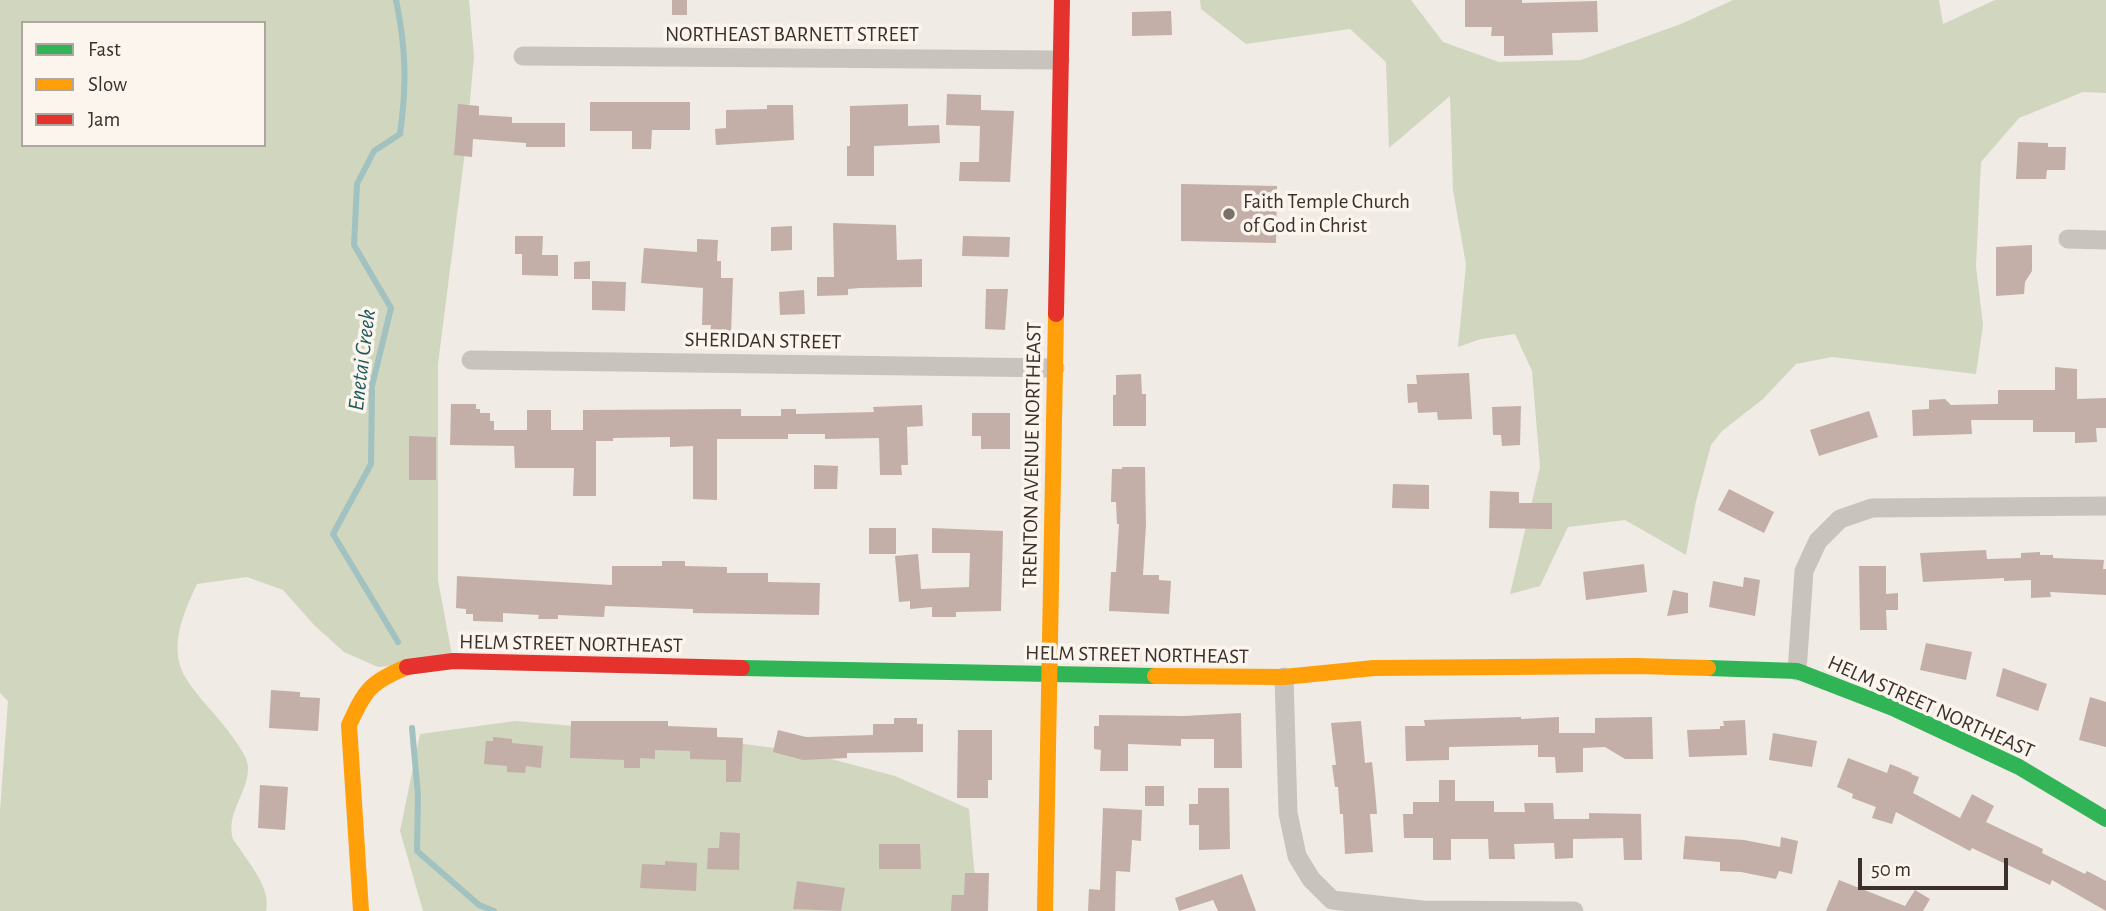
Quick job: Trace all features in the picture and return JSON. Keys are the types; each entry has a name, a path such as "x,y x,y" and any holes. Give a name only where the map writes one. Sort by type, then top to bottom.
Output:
{"street":[{"name":"TRENTON AVENUE NORTHEAST","path":"1045,911 1062,0"},
{"name":"NORTHEAST BARNETT STREET","path":"523,56 1060,60"},
{"path":"2067,239 2106,240"},
{"name":"SHERIDAN STREET","path":"471,360 1055,368"},
{"path":"1797,671 1804,571 1818,541 1840,519 1872,508 2106,506"},
{"name":"HELM STREET NORTHEAST","path":"361,911 349,767 349,725 362,697 381,677 411,665 453,662 1049,676 1284,677 1388,668 1637,666 1797,671 1893,708 2019,767 2106,819"},
{"path":"1284,677 1287,813 1297,856 1311,879 1332,900 1422,910 1574,911"}],"green space":[{"path":"0,0 469,0 474,57 466,144 438,364 438,580 453,661 378,667 344,652 314,625 283,590 247,577 197,584 182,619 178,656 187,680 226,728 246,759 247,777 233,817 232,837 263,886 266,911 0,911 0,811 8,701 0,693"},
{"path":"1200,0 1411,0 1443,42 1499,62 1581,60 1681,24 1733,0 1939,0 1943,24 1995,0 2106,0 2106,93 2083,92 2019,118 1981,162 1976,266 1983,325 1976,374 1832,357 1796,364 1763,399 1722,431 1711,445 1696,501 1686,555 1625,520 1568,527 1540,586 1510,594 1540,467 1532,371 1515,334 1481,339 1458,347 1466,265 1453,190 1450,96 1389,148 1386,62 1350,29 1246,44 1201,9"},
{"path":"515,721 669,734 805,752 895,776 969,809 974,869 986,911 423,911 400,831 420,734"}],"building":[{"path":"672,0 687,0 687,15 672,15"},
{"path":"1465,0 1522,0 1522,3 1597,1 1598,32 1552,33 1553,55 1504,56 1504,36 1491,36 1492,27 1465,27"},
{"path":"1171,11 1172,35 1132,36 1132,12"},
{"path":"947,94 981,95 981,110 1014,111 1010,182 959,181 960,162 979,162 980,126 946,125"},
{"path":"590,102 690,102 690,130 652,130 651,149 632,149 632,131 590,131"},
{"path":"458,104 479,106 479,115 512,117 512,123 565,123 565,147 526,147 526,143 473,139 472,157 454,155"},
{"path":"908,104 908,126 939,125 940,143 874,146 874,176 847,176 850,106"},
{"path":"767,105 793,105 794,140 716,145 715,129 726,128 726,110 767,109"},
{"path":"2018,142 2048,143 2048,147 2066,147 2065,170 2047,170 2046,179 2016,179"},
{"name":"Faith Temple Church of God in Christ","path":"1181,184 1277,186 1276,243 1181,241"},
{"path":"833,223 896,225 897,260 922,259 922,287 848,289 848,295 817,296 817,277 834,277"},
{"path":"792,226 792,250 771,251 771,227"},
{"path":"515,236 543,236 542,255 558,255 558,276 522,275 522,254 515,254"},
{"path":"963,236 1010,237 1009,257 962,256"},
{"path":"697,239 718,240 717,261 721,261 721,278 733,278 731,334 710,333 711,325 702,325 703,288 641,283 644,248 697,252"},
{"path":"2032,245 2032,271 2025,282 2024,294 1996,296 1996,247"},
{"path":"590,261 590,279 574,279 574,262"},
{"path":"592,281 626,282 625,311 592,310"},
{"path":"986,289 1008,289 1005,330 985,329"},
{"path":"804,290 805,314 780,315 779,292"},
{"path":"2055,367 2077,369 2077,399 2106,398 2106,428 2096,428 2097,442 2075,443 2075,432 2033,432 2033,420 1971,420 1972,434 1913,436 1912,410 1929,409 1929,400 1945,399 1951,405 1998,404 1998,390 2055,390"},
{"path":"1469,373 1472,419 1438,420 1437,412 1418,413 1417,402 1408,403 1407,384 1417,384 1416,375"},
{"path":"1141,374 1142,394 1146,394 1146,426 1113,426 1116,375"},
{"path":"451,404 476,404 480,413 490,413 494,430 527,430 527,410 551,410 551,430 583,430 583,410 741,409 741,416 781,416 781,409 796,409 796,414 874,412 873,407 922,405 923,426 907,427 908,465 901,465 902,475 880,475 879,438 825,439 825,434 788,434 788,439 717,439 717,500 693,499 693,446 670,447 670,437 596,441 596,496 573,496 574,468 515,468 514,446 450,445"},
{"path":"1521,406 1520,445 1502,446 1501,435 1493,435 1492,407"},
{"path":"1869,411 1878,437 1819,456 1810,430"},
{"path":"972,413 1010,413 1010,449 981,449 981,436 972,436"},
{"path":"409,436 436,437 436,480 409,480"},
{"path":"814,465 838,466 837,489 814,489"},
{"path":"1145,467 1143,575 1159,575 1159,580 1171,581 1169,614 1109,611 1111,572 1116,572 1119,524 1116,502 1111,502 1112,469"},
{"path":"1393,484 1429,485 1429,509 1392,508"},
{"path":"1729,489 1774,512 1764,533 1718,510"},
{"path":"1490,491 1519,492 1519,503 1552,503 1552,529 1489,528"},
{"path":"869,528 896,528 896,554 869,554"},
{"path":"932,528 1003,531 1001,611 956,612 956,617 932,617 932,607 910,609 910,601 899,602 895,556 918,554 921,589 969,587 970,553 932,553"},
{"path":"1986,550 1987,559 2021,558 2021,553 2040,552 2040,555 2053,555 2053,558 2104,560 2106,595 2050,592 2051,597 2031,598 2031,580 2004,581 2004,578 1923,582 1920,553"},
{"path":"662,561 685,561 685,566 727,567 727,573 768,573 768,582 820,583 819,615 693,613 693,609 605,606 604,617 558,615 558,619 538,619 539,615 503,613 503,622 473,621 473,614 466,614 466,609 456,608 457,576 612,585 612,566 662,566"},
{"path":"1644,564 1647,592 1586,600 1583,572"},
{"path":"1859,566 1886,566 1886,594 1898,593 1898,610 1886,610 1887,630 1860,630"},
{"path":"1744,577 1760,580 1755,616 1709,607 1713,581 1743,587"},
{"path":"1673,590 1688,593 1688,613 1667,616"},
{"path":"1926,643 1972,652 1966,680 1920,670"},
{"path":"2003,668 2047,684 2038,711 1996,696"},
{"path":"271,690 300,692 300,697 320,698 318,731 269,728"},
{"path":"2090,697 2106,702 2106,747 2079,740"},
{"path":"1241,713 1242,768 1214,768 1214,739 1181,739 1181,746 1128,744 1128,771 1100,771 1101,750 1094,749 1094,726 1099,726 1099,715 1184,716"},
{"path":"1559,717 1559,733 1595,733 1595,718 1652,717 1653,759 1625,759 1605,747 1583,748 1583,772 1556,773 1555,757 1538,757 1538,745 1449,747 1449,760 1406,761 1405,726 1425,726 1424,720"},
{"path":"894,718 917,718 917,724 923,724 923,752 847,753 847,758 803,760 773,752 778,730 806,737 873,735 873,724 894,724"},
{"path":"1745,720 1747,755 1689,757 1687,730 1720,729 1720,726 1724,726 1723,721"},
{"path":"571,721 668,721 668,726 717,728 717,737 743,738 741,782 726,782 726,760 690,759 690,751 655,750 655,759 640,758 640,768 624,768 624,760 570,758"},
{"path":"1361,721 1365,763 1372,762 1375,790 1377,814 1370,814 1373,852 1345,854 1343,814 1340,814 1338,787 1335,787 1332,765 1336,765 1331,723"},
{"path":"958,730 992,730 992,780 988,780 988,798 957,798"},
{"path":"1773,733 1817,741 1812,767 1769,760"},
{"path":"493,737 512,739 512,743 543,746 541,768 526,766 525,773 507,772 507,766 484,764 486,741 493,741"},
{"path":"1848,758 1887,773 1890,764 1912,773 1919,777 1913,793 1960,818 1972,794 1994,806 1986,822 2043,849 2042,853 2106,881 2106,911 2052,880 2050,885 1972,848 1970,851 1896,812 1892,824 1872,818 1876,807 1852,798 1853,794 1837,787"},
{"path":"1439,780 1455,780 1455,801 1494,801 1494,812 1525,812 1524,803 1553,803 1554,819 1589,819 1589,813 1641,814 1642,860 1624,860 1623,838 1573,839 1573,858 1555,859 1554,843 1514,844 1515,859 1489,859 1488,839 1451,839 1451,860 1433,860 1433,838 1404,838 1403,814 1413,814 1413,802 1439,802"},
{"path":"260,785 288,787 285,830 258,828"},
{"path":"1145,786 1164,786 1164,806 1145,806"},
{"path":"1198,788 1229,788 1230,849 1199,850 1199,825 1189,825 1189,804 1198,804"},
{"path":"1103,808 1142,810 1141,841 1132,840 1130,872 1116,871 1115,911 1088,911 1089,889 1100,890"},
{"path":"720,832 740,833 739,870 707,869 708,848 719,848"},
{"path":"1685,836 1744,840 1780,847 1781,837 1798,841 1792,874 1779,871 1776,879 1720,871 1720,862 1683,859"},
{"path":"879,844 920,844 921,869 879,869"},
{"path":"665,861 697,863 696,891 640,888 642,864 665,865"},
{"path":"965,873 989,873 988,911 951,911 952,895 964,895"},
{"path":"1242,874 1256,911 1218,911 1213,900 1179,911 1175,898"},
{"path":"1839,880 1905,906 1915,890 1930,899 1923,911 1826,911"},
{"path":"797,881 845,888 841,911 793,909"}],"waterway":[{"name":"Enetai Creek","path":"396,0 404,67 400,134 374,151 357,184 354,245 391,308 372,386 371,464 333,534 398,642"},
{"name":"Enetai Creek","path":"412,728 418,795 417,851 479,905 494,911"}],"traffic: fast":[{"path":"742,668 1155,676"},
{"path":"1708,668 1797,671 1893,708 2019,767 2106,819"}],"traffic: slow":[{"path":"1045,911 1056,314"},
{"path":"361,911 349,725 370,688 385,677 407,667"},
{"path":"1155,676 1284,677 1374,668 1708,668"}],"traffic: jam":[{"path":"1056,314 1062,0"},
{"path":"407,667 453,661 742,668"}],"place":[{"name":"Faith Temple Church of God in Christ","path":"1229,214"}]}
